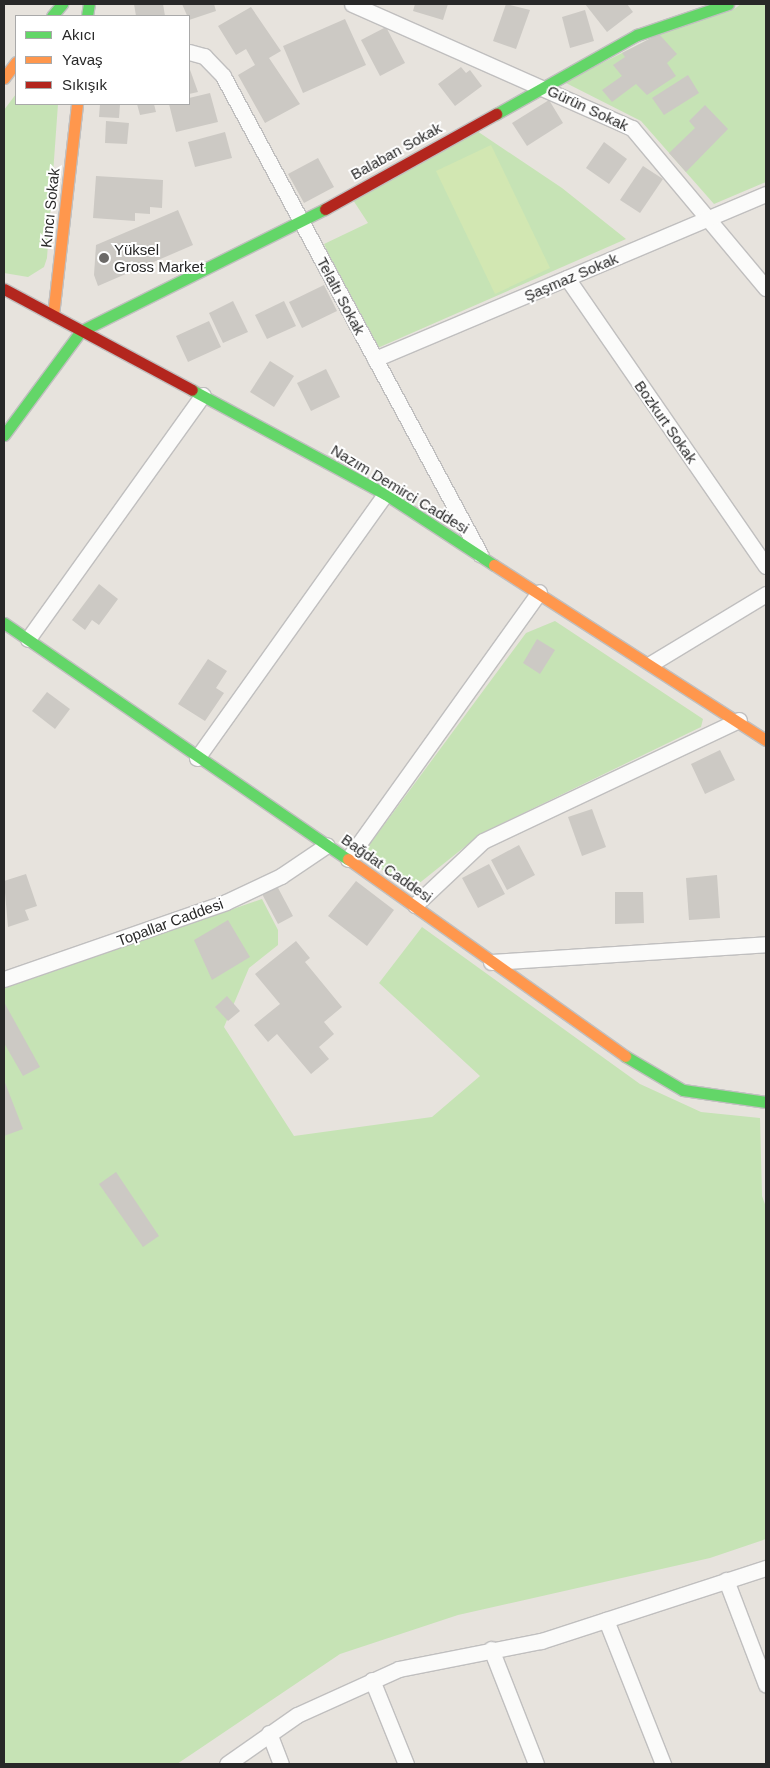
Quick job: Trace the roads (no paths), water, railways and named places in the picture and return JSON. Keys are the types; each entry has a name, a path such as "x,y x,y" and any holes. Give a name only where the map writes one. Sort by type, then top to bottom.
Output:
{"main road":[{"path":"53,15 62,4"},
{"name":"Balaban Sokak","path":"81,331 302,222 541,86 637,35 728,4"},
{"name":"Kıncı Sokak","path":"53,315 77,105"},
{"name":"Nazım Demirci Caddesi","path":"4,289 203,394 385,494 652,663 766,740"},
{"path":"4,435 81,331"},
{"name":"Bağdat Caddesi","path":"4,623 197,758 348,859 491,962 665,1080 707,1097 766,1102"}],"street":[{"name":"Gürün Sokak","path":"352,4 541,86 632,128 712,218 766,288"},
{"name":"Telaltı Sokak","path":"190,52 204,56 223,76 480,554"},
{"name":"Şaşmaz Sokak","path":"375,359 766,194"},
{"name":"Bozkurt Sokak","path":"567,278 766,566"},
{"path":"28,639 203,394"},
{"path":"197,758 385,494"},
{"path":"348,859 540,592"},
{"path":"652,663 766,594"},
{"path":"414,905 483,841 739,720"},
{"name":"Topallar Caddesi","path":"4,979 226,902 281,876 327,845"},
{"path":"491,962 766,944"},
{"path":"227,1764 269,1732 323,1701 372,1680 424,1662 541,1640 766,1568"},
{"path":"726,1580 766,1685"},
{"path":"606,1620 664,1764"},
{"path":"491,1649 536,1764"},
{"path":"372,1680 406,1764"},
{"path":"269,1732 281,1764"}],"place":[{"name":"Yüksel Gross Market","path":"104,258"}]}
